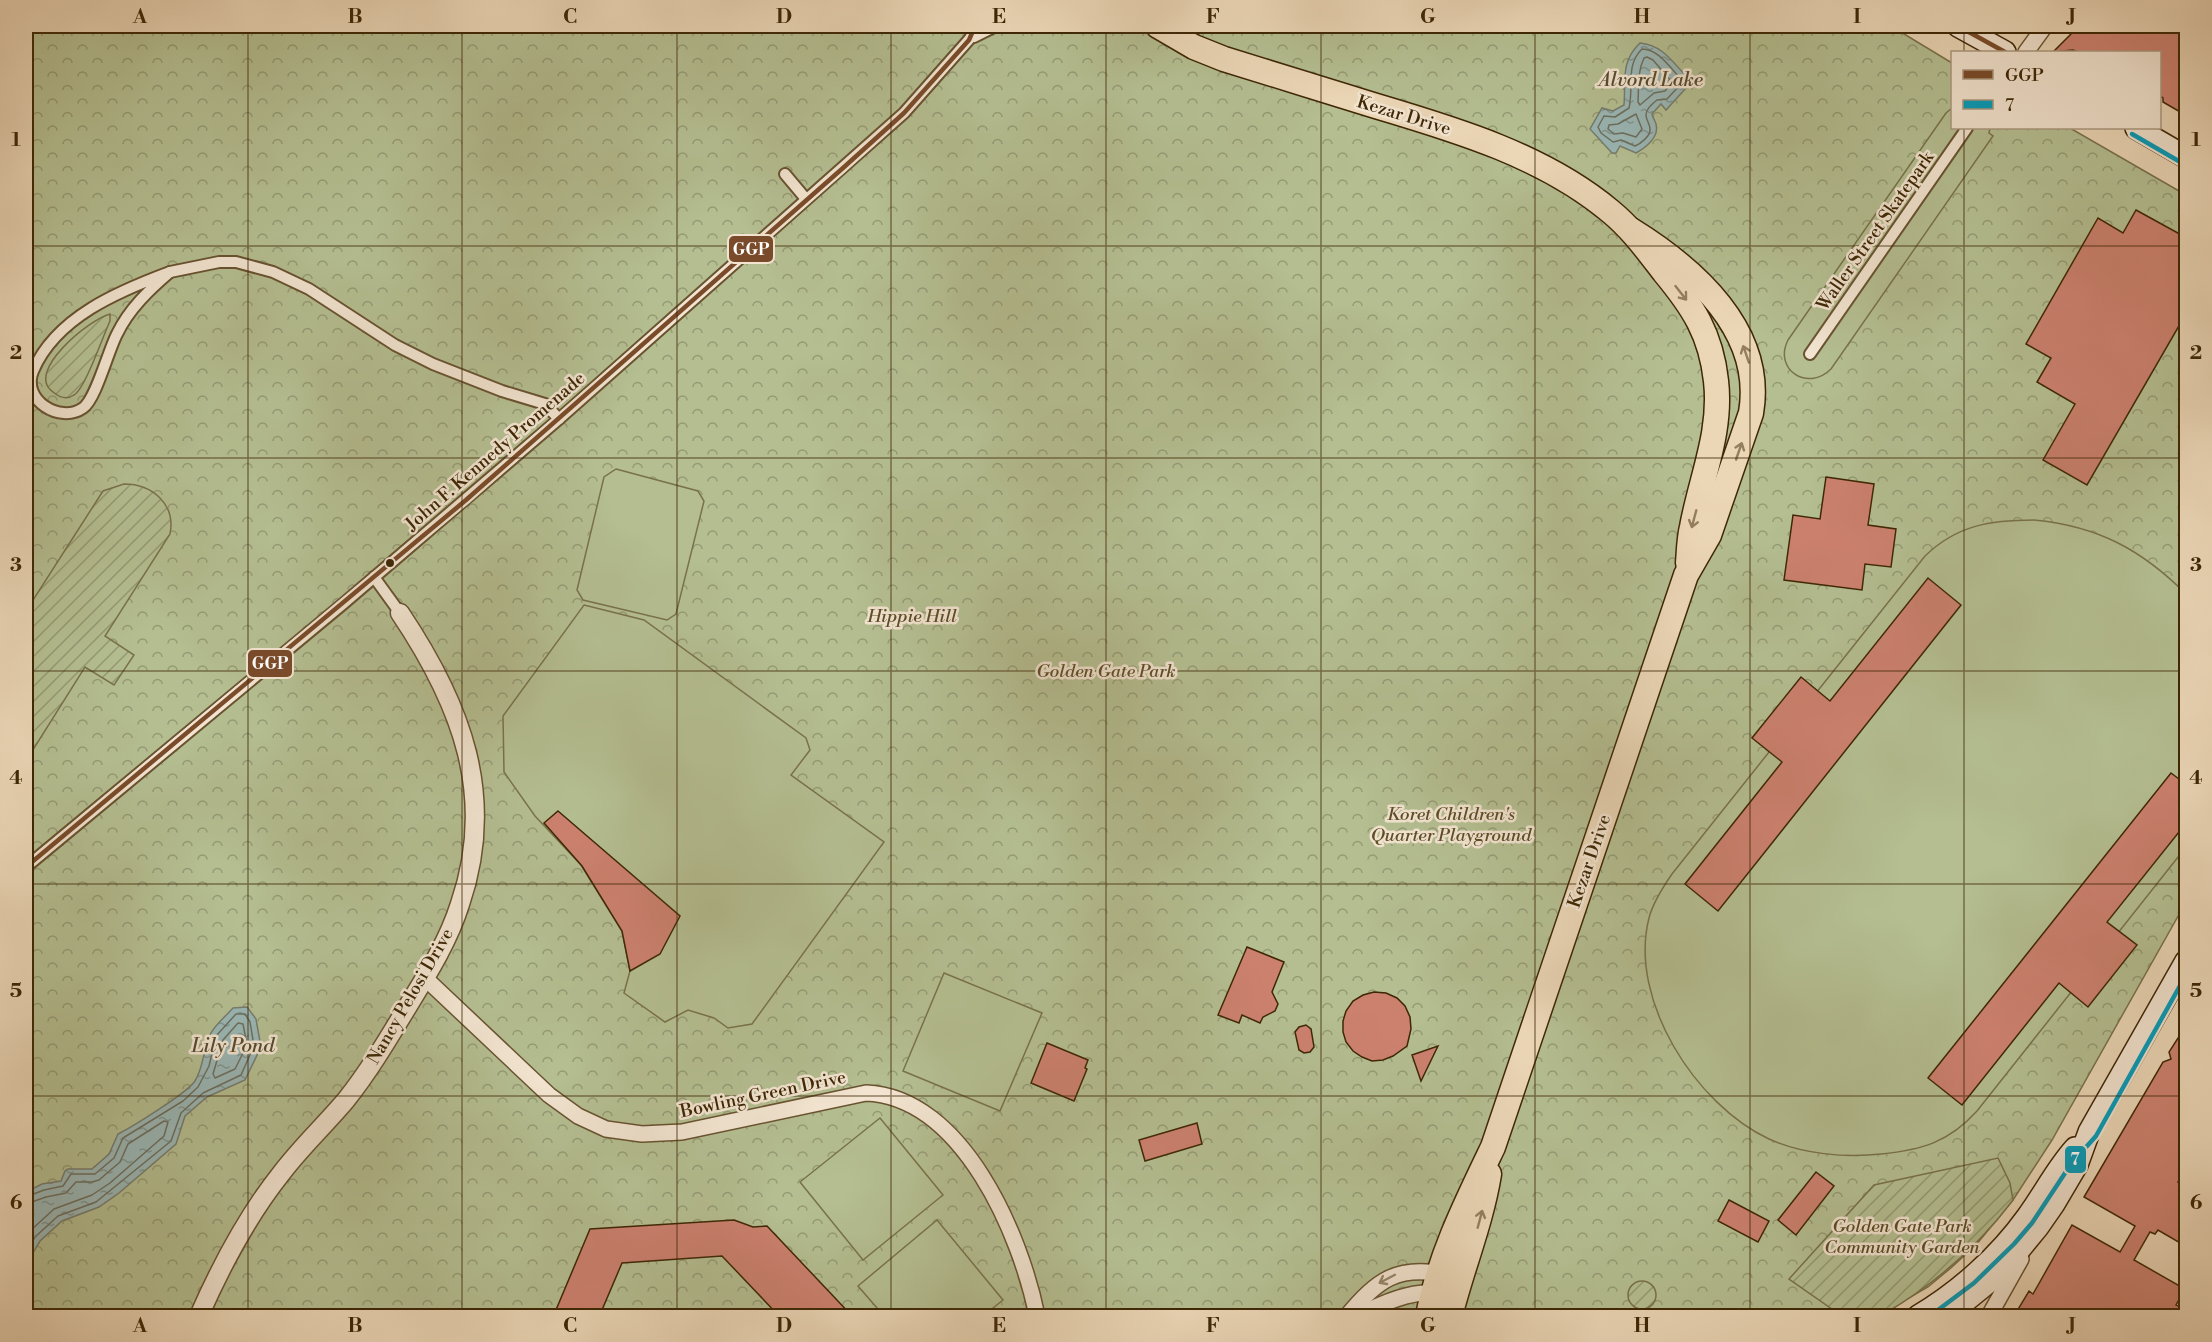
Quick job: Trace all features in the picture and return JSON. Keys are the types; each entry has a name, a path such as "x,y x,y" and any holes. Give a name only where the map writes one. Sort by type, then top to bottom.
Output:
{"main road":[{"name":"Kezar Drive","path":"1160,26 1194,47 1224,59 1437,124 1486,142 1546,169 1589,195 1686,269 1725,312 1743,345 1749,364 1753,400 1748,425 1709,535 1686,575 1493,1147 1485,1201 1448,1292 1428,1317"},
{"path":"1958,26 2003,51"},
{"path":"2138,129 2187,157"},
{"name":"Kezar Drive","path":"1632,230 1700,321 1711,352 1717,398 1715,432 1692,528 1686,575"},
{"path":"1700,321 1740,386 1753,400 1746,402 1736,410 1702,491"},
{"path":"1947,1317 2001,1272 2038,1227 2069,1180 2089,1132 2187,961"},
{"path":"1918,1317 1969,1278 2009,1239 2066,1159 2089,1132"}],"street":[{"name":"John F. Kennedy Promenade","path":"969,40 973,26"},
{"name":"John F. Kennedy Promenade","path":"26,867 374,577 559,419 904,113 981,26"},
{"name":"John F. Kennedy Promenade","path":"969,40 996,26"},
{"path":"2027,51 2045,26"},
{"name":"Waller Street Skatepark","path":"1810,354 1966,129"},
{"path":"785,174 806,199"},
{"path":"170,272 146,294 125,320 113,342 91,399 86,406 77,412 68,414 48,409 39,403 30,384 32,373 45,352 66,327 98,304 170,272 219,262 236,262 273,272 309,289 395,345 433,364 454,370 502,391 545,404 559,419"},
{"name":"Nancy Pelosi Drive","path":"199,1317 228,1256 262,1200 295,1156 347,1098 425,978 460,905 468,877 475,814 470,762 457,716 436,674 400,613 374,577"},
{"name":"Bowling Green Drive","path":"425,978 549,1095 579,1116 606,1129 642,1134 682,1132 866,1093 891,1096 915,1107 953,1140 990,1189 1017,1244 1037,1317"},
{"path":"1989,1317 2038,1227"},
{"path":"1347,1317 1365,1295 1387,1278 1410,1271 1448,1292"},
{"path":"1357,1317 1406,1296 1422,1292 1448,1292"}],"green space":[{"name":"Golden Gate Park","path":"26,26 1891,26 1951,62 1951,129 2072,129 2186,195 2186,902 2052,1140 2013,1200 1976,1245 1952,1267 1928,1287 1878,1316 26,1316"},
{"path":"1951,109 1951,129 1990,129 1989,133 1993,136 1831,369 1822,376 1812,378 1803,378 1795,374 1785,360 1788,340"},
{"path":"110,314 110,321 78,391 69,397 55,394 46,383 47,372 53,360 63,347 89,325"},
{"path":"616,469 698,491 704,501 676,614 667,620 583,600 577,590 604,477"},
{"path":"124,484 144,488 160,498 171,523 170,534 105,636 134,655 114,685 85,667 26,761 26,611 103,491"},
{"path":"2034,520 2079,528 2118,543 2153,565 2186,594 2186,847 1977,1111 1956,1130 1922,1147 1867,1155 1824,1154 1795,1148 1769,1139 1742,1123 1716,1102 1693,1076 1658,1015 1649,982 1645,950 1653,906 1672,874 1925,556 1949,537 1975,526 2003,521"},
{"path":"584,605 644,620 806,738 810,750 791,775 884,842 752,1024 728,1028 714,1018 688,1010 665,1022 624,993 630,971 622,931 581,865 535,816 504,772 503,716"},
{"path":"944,973 1042,1013 1000,1111 903,1071"},
{"path":"880,1118 943,1195 863,1260 800,1182"},
{"name":"Golden Gate Park Community Garden","path":"1998,1158 2010,1183 2013,1200 1985,1234 1954,1264 1921,1290 1884,1314 1842,1316 1789,1279 1874,1185"},
{"path":"937,1220 1003,1300 983,1316 884,1316 858,1286"},
{"path":"1642,1281 1652,1285 1656,1295 1652,1305 1642,1309 1632,1305 1628,1295 1632,1285"}],"water":[{"name":"Alvord Lake","path":"1640,43 1655,47 1667,56 1688,78 1687,87 1666,110 1661,104 1652,114 1657,129 1654,138 1647,145 1636,153 1620,146 1616,153 1612,153 1590,129 1602,108 1613,111 1624,105 1629,57"},
{"name":"Lily Pond","path":"247,1007 256,1019 261,1047 245,1080 207,1097 185,1116 176,1144 119,1193 99,1207 62,1221 40,1241 30,1258 26,1260 26,1192 42,1184 61,1181 68,1169 92,1169 109,1154 118,1134 159,1109 195,1081 213,1030 233,1008"}],"building":[{"path":"2076,26 2117,26 2127,31 2130,26 2187,26 2187,116 2163,102 2161,51 2054,51"},
{"path":"2136,210 2187,238 2187,254 2180,266 2187,270 2187,312 2087,485 2043,460 2075,404 2037,382 2051,358 2026,344 2098,218 2123,233"},
{"path":"1826,477 1874,484 1868,525 1896,529 1891,567 1865,564 1862,590 1784,580 1793,515 1820,519"},
{"path":"1928,578 1961,605 1718,911 1685,884 1782,762 1752,738 1801,677 1830,701"},
{"path":"2171,773 2187,785 2187,822 2107,922 2137,945 2088,1007 2059,983 1962,1105 1928,1078"},
{"path":"558,811 680,916 660,954 630,971 622,931 582,866 544,823"},
{"path":"1247,947 1284,962 1272,992 1278,1004 1275,1011 1263,1017 1260,1023 1242,1015 1239,1023 1218,1015"},
{"path":"1374,992 1386,993 1397,998 1405,1006 1410,1017 1411,1029 1407,1046 1393,1056 1372,1061 1353,1051 1346,1042 1343,1021 1353,1001"},
{"path":"2187,1024 2187,1167 2178,1182 2187,1187 2187,1247 2158,1230 2155,1234 2150,1232 2134,1260 2185,1289 2176,1305 2187,1310 2187,1317 2026,1317 2017,1311 2029,1291 2033,1294 2072,1225 2120,1252 2135,1226 2084,1197 2163,1062 2171,1059 2169,1052"},
{"path":"1306,1025 1311,1029 1314,1047 1310,1052 1304,1053 1299,1050 1295,1032 1299,1027"},
{"path":"1047,1043 1088,1060 1085,1068 1087,1069 1074,1101 1031,1083"},
{"path":"1438,1046 1421,1081 1412,1055"},
{"path":"1197,1123 1202,1144 1145,1161 1139,1140"},
{"path":"1816,1172 1834,1186 1796,1235 1778,1220"},
{"path":"1729,1200 1769,1221 1758,1242 1718,1221"},
{"path":"734,1220 753,1227 767,1226 853,1317 780,1317 722,1256 622,1263 599,1317 553,1317 590,1229"}],"transit line":[{"name":"GGP","path":"26,867 466,500 843,168 904,113 969,40 975,26"},
{"name":"GGP","path":"1958,26 2003,51"},
{"name":"7","path":"2132,134 2182,163"},
{"name":"7","path":"1930,1316 1974,1283 2032,1223 2071,1164 2096,1136 2186,975"}],"park label":[{"name":"Hippie Hill","path":"912,616"},
{"name":"Koret Children's Quarter Playground","path":"1451,824"}]}
